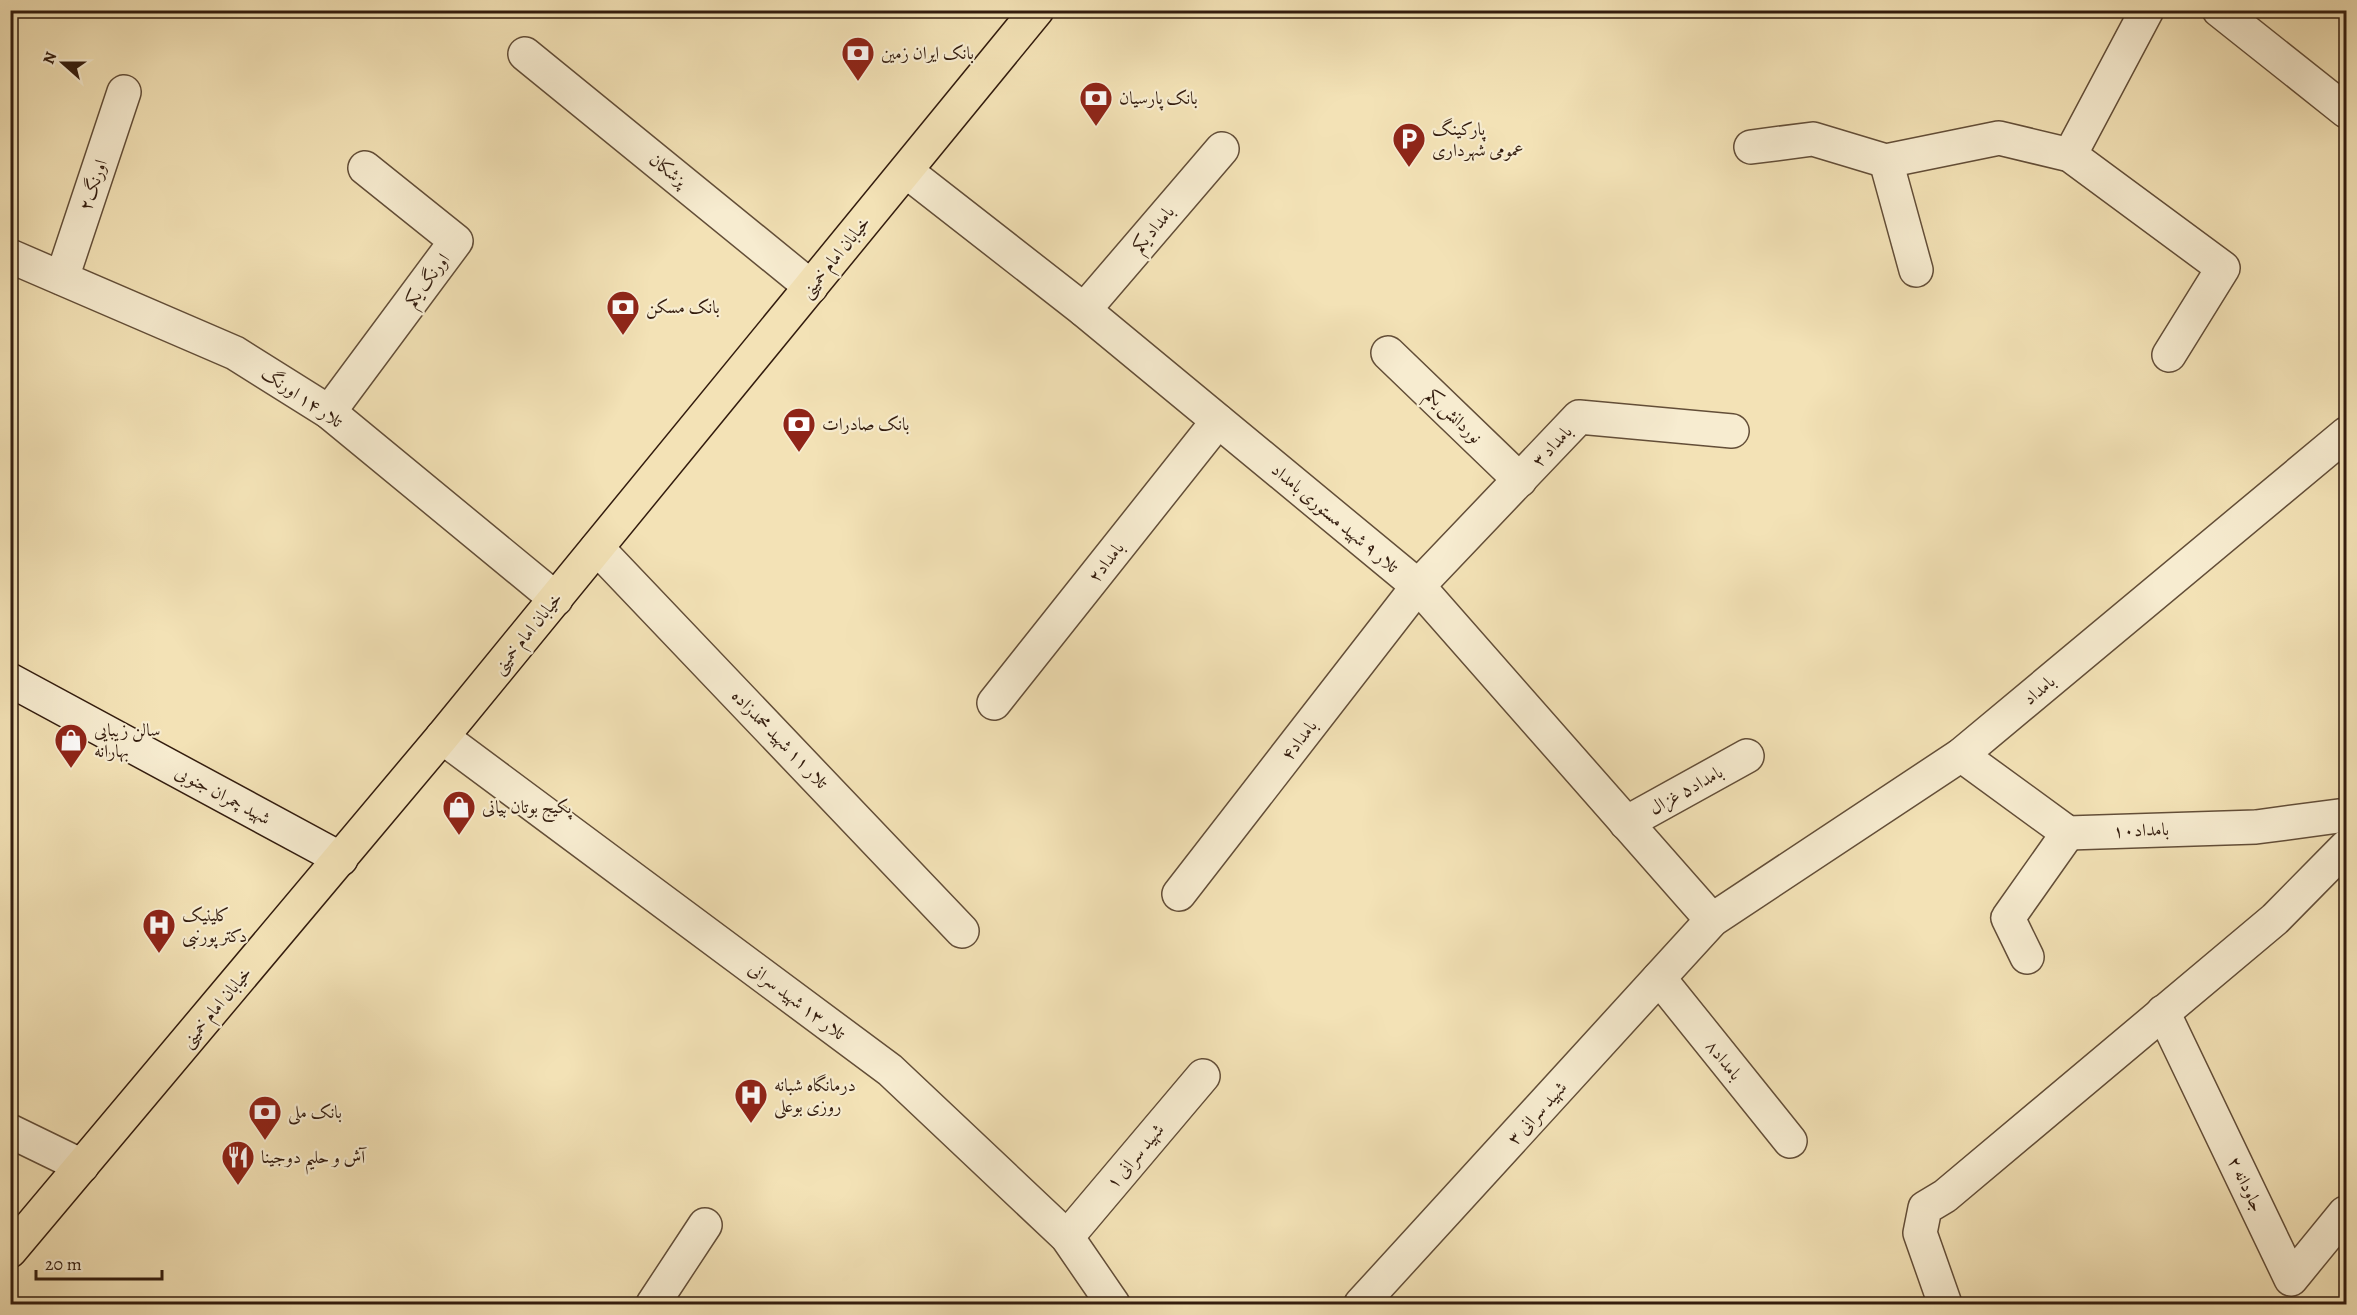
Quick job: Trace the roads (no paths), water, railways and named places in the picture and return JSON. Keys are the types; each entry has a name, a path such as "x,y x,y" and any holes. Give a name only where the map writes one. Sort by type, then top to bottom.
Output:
{"main road":[{"name":"خیابان امام خمینی","path":"10,1251 442,737 1037,10"}],"street":[{"path":"2070,155 2147,10"},
{"path":"2219,10 2346,111"},
{"name":"پزشکان","path":"525,54 811,287"},
{"name":"اورنگ۲","path":"62,278 124,92"},
{"path":"1751,147 1813,139 1886,161 1999,138 2070,155 2223,268 2169,355"},
{"name":"بامداد یکم","path":"1084,310 1222,148"},
{"path":"1886,161 1916,270"},
{"name":"اورنگ یکم","path":"329,412 456,242 365,168"},
{"name":"تلار ۹ شهید مستوری بامداد","path":"906,171 1084,310 1418,586 1712,920"},
{"name":"تلار ۱۴ اورنگ","path":"10,256 235,353 329,412 556,599"},
{"name":"نوردانش یکم","path":"1388,353 1520,480"},
{"name":"بامداد ۳","path":"1418,586 1579,417 1732,431"},
{"name":"بامداد۲","path":"994,704 1218,421"},
{"name":"بامداد","path":"1712,920 1961,754 2346,434"},
{"name":"تلار ۱۱ شهید محمدزاده","path":"597,548 962,931"},
{"name":"بامداد۴","path":"1179,894 1418,586"},
{"name":"شهید چمران جنوبی","path":"10,680 341,858"},
{"name":"تلار ۱۳ شهید سرانی","path":"442,737 890,1070 1067,1237 1113,1305"},
{"path":"1961,754 2068,833 2008,918 2027,957"},
{"name":"بامداد۵ غزال","path":"1626,823 1747,756"},
{"name":"بامداد۱۰","path":"2068,833 2256,827 2346,814"},
{"path":"1945,1305 1920,1233 1925,1208 1945,1196 2275,918 2346,847"},
{"name":"شهید سرانی ۳","path":"1365,1303 1712,920"},
{"name":"بامداد۸","path":"1659,978 1790,1141"},
{"name":"جاودانه ۲","path":"2163,1012 2291,1279 2345,1213"},
{"name":"شهید سرانی ۱","path":"1067,1237 1203,1076"},
{"path":"10,1131 82,1166"},
{"path":"653,1305 705,1225"}],"place":[{"name":"بانک ایران زمین","path":"858,82"},
{"name":"بانک پارسیان","path":"1096,127"},
{"name":"پارکینگ عمومی شهرداری","path":"1409,168"},
{"name":"بانک مسکن","path":"623,336"},
{"name":"بانک صادرات","path":"799,453"},
{"name":"سالن زیبایی بهارانه","path":"71,769"},
{"name":"پکیج بوتان بیانی","path":"459,836"},
{"name":"کلینیک دکتر پورنبی","path":"159,954"},
{"name":"درمانگاه شبانه روزی بوعلی","path":"751,1124"},
{"name":"بانک ملی","path":"265,1141"},
{"name":"آش و حلیم دوجینا","path":"238,1186"}]}
